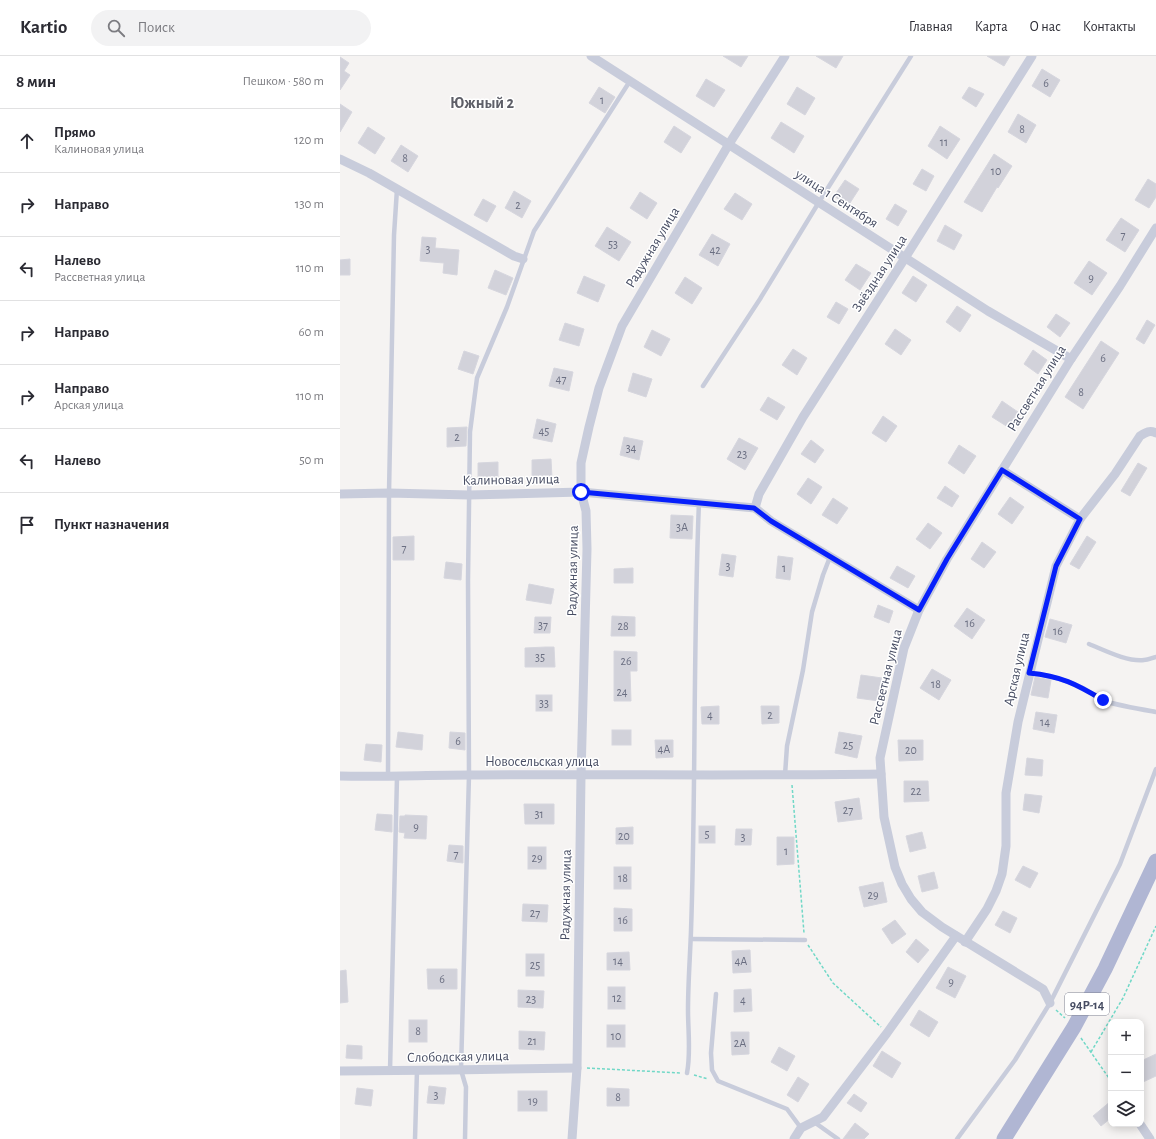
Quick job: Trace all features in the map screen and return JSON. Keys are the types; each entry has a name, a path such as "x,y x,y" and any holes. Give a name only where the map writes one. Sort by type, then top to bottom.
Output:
{"main road":[{"name":"94Р-14","path":"1004,1139 1074,1027 1105,969 1156,861"}],"street":[{"name":"улица 1 Сентября","path":"591,56 988,311 1071,359"},
{"name":"Радужная улица","path":"572,1139 577,1068 581,776 587,549 586,511 581,492 581,463 599,388 622,326 729,144 785,56"},
{"name":"Звёздная улица","path":"754,508 760,494 804,417 1032,56"},
{"path":"340,159 369,173 514,256 523,259"},
{"name":"Рассветная улица","path":"1050,1003 1043,989 942,927 922,912 911,899 902,884 895,867 884,817 880,758 904,648 919,610 947,559 1002,470 1071,359 1120,286 1156,228"},
{"name":"Арская улица","path":"965,942 987,909 1002,874 1006,846 1006,793 1018,722 1056,566 1080,519 1115,474 1140,436 1146,432 1152,431 1156,433"},
{"path":"1002,470 1080,519"},
{"name":"Калиновая улица","path":"340,494 581,492 754,508"},
{"path":"754,508 771,521 919,610"},
{"name":"Новосельская улица","path":"340,776 744,776 881,774"},
{"path":"794,1139 801,1128 823,1117 887,1032 956,936"},
{"name":"Слободская улица","path":"340,1071 577,1068"},
{"path":"1142,1127 1150,1139"}],"lane":[{"path":"703,386 760,299 911,56"},
{"path":"465,1139 466,1088 461,1070 469,775 469,494 470,432 477,378 507,307 534,231 630,81"},
{"path":"390,1071 393,777 389,493 394,243 397,189"},
{"path":"687,1073 689,1064 688,1008 691,939 696,575 699,502"},
{"path":"788,775 787,746 803,670 812,612 830,557"},
{"path":"1089,644 1120,656 1143,661 1156,657"},
{"path":"1029,673 1045,674 1062,678 1103,700 1156,712"},
{"path":"957,1139 1015,1060 1050,1003 1120,864 1156,769"},
{"path":"691,939 805,940"},
{"path":"716,994 711,1052 712,1070 718,1081 787,1109 801,1128"},
{"path":"414,1139 417,1070"},
{"path":"813,1121 838,1139"}],"path":[{"path":"788,775 805,940 833,982 887,1032"},
{"path":"1091,1052 1123,998 1156,926"},
{"path":"1050,1003 1074,1027 1108,1077"},
{"path":"577,1068 687,1073 718,1081"}],"building":[{"path":"723,56 748,56 741,67"},
{"path":"816,56 843,56 836,68"},
{"path":"987,56 1010,56 1004,66"},
{"path":"340,57 349,63 344,71 350,75 340,90"},
{"path":"1042,69 1060,80 1050,97 1032,86"},
{"path":"706,79 725,90 714,107 696,96"},
{"path":"599,87 615,97 605,113 589,103"},
{"path":"797,87 815,98 805,115 787,104"},
{"path":"969,87 984,94 976,107 962,98"},
{"path":"340,104 352,112 340,132"},
{"path":"1018,114 1036,125 1026,143 1008,132"},
{"path":"781,122 804,136 794,153 771,138"},
{"path":"674,126 691,137 681,153 664,142"},
{"path":"940,126 960,139 947,159 928,146"},
{"path":"368,127 385,138 375,154 358,143"},
{"path":"401,145 418,156 408,172 391,161"},
{"path":"994,154 1012,166 982,212 964,202"},
{"path":"922,169 934,176 926,191 913,184"},
{"path":"1148,179 1156,184 1156,197 1149,208 1135,200"},
{"path":"845,180 859,189 848,206 834,196"},
{"path":"514,191 531,201 522,218 505,208"},
{"path":"640,192 657,203 647,219 630,208"},
{"path":"735,193 752,204 742,220 724,209"},
{"path":"483,199 496,206 487,222 474,215"},
{"path":"895,204 907,211 898,226 886,219"},
{"path":"1121,218 1139,230 1125,252 1106,240"},
{"path":"945,225 962,235 954,250 937,241"},
{"path":"607,227 631,242 619,261 595,246"},
{"path":"712,234 730,244 718,266 699,255"},
{"path":"422,237 436,238 435,248 459,250 457,275 443,273 444,263 420,261"},
{"path":"350,259 350,275 340,275 340,260"},
{"path":"1089,261 1107,273 1092,295 1074,283"},
{"path":"856,264 871,273 860,290 845,280"},
{"path":"495,270 513,278 506,295 488,288"},
{"path":"584,276 605,285 598,302 577,293"},
{"path":"913,276 927,285 916,302 902,293"},
{"path":"685,277 702,288 692,304 675,293"},
{"path":"836,302 848,309 839,324 827,317"},
{"path":"957,306 971,315 960,332 946,322"},
{"path":"1056,314 1070,323 1060,337 1047,327"},
{"path":"1147,320 1155,325 1144,344 1136,339"},
{"path":"565,323 584,329 579,346 559,340"},
{"path":"895,329 911,340 901,355 885,344"},
{"path":"652,330 670,339 661,356 644,347"},
{"path":"1101,341 1119,353 1083,409 1065,397"},
{"path":"793,349 807,358 797,375 782,365"},
{"path":"1033,350 1047,360 1038,374 1024,364"},
{"path":"464,351 479,356 473,374 458,369"},
{"path":"554,368 573,372 569,391 549,386"},
{"path":"633,373 652,379 646,397 628,391"},
{"path":"768,397 785,407 777,420 760,410"},
{"path":"1002,401 1018,412 1008,427 992,417"},
{"path":"883,416 897,426 886,442 872,433"},
{"path":"537,419 556,424 552,442 533,438"},
{"path":"467,427 466,446 447,447 447,428"},
{"path":"624,437 643,441 639,460 620,455"},
{"path":"739,438 758,448 745,470 727,459"},
{"path":"811,440 824,450 815,463 801,454"},
{"path":"959,445 976,456 964,474 948,463"},
{"path":"551,459 552,478 532,479 532,460"},
{"path":"498,462 498,481 478,482 478,463"},
{"path":"1138,463 1147,468 1130,496 1121,491"},
{"path":"808,478 822,487 811,504 797,494"},
{"path":"945,486 959,496 952,507 937,498"},
{"path":"1010,497 1024,507 1012,524 998,514"},
{"path":"833,498 848,508 837,524 822,515"},
{"path":"671,515 693,516 692,539 670,538"},
{"path":"928,523 942,533 930,549 916,539"},
{"path":"414,536 414,560 393,560 393,537"},
{"path":"1087,536 1096,542 1079,569 1070,564"},
{"path":"982,542 996,552 984,568 971,559"},
{"path":"722,554 736,556 733,577 719,575"},
{"path":"778,556 793,558 790,580 776,578"},
{"path":"446,562 462,564 461,580 444,578"},
{"path":"897,566 915,576 908,588 890,578"},
{"path":"633,568 633,583 614,583 614,569"},
{"path":"529,584 554,589 551,604 526,600"},
{"path":"878,605 893,611 889,623 874,617"},
{"path":"967,608 985,620 972,639 954,626"},
{"path":"612,616 635,617 635,636 611,636"},
{"path":"535,617 551,617 550,633 534,633"},
{"path":"1050,619 1072,625 1066,643 1045,637"},
{"path":"554,647 555,667 525,667 525,648"},
{"path":"614,651 637,652 637,671 630,671 631,701 614,701"},
{"path":"932,669 951,680 939,700 920,688"},
{"path":"861,675 882,678 879,701 857,698"},
{"path":"1035,677 1051,680 1048,698 1031,695"},
{"path":"536,695 552,695 552,711 536,711"},
{"path":"719,706 719,724 702,724 701,707"},
{"path":"761,706 779,706 779,723 762,724"},
{"path":"1036,712 1057,715 1054,733 1033,729"},
{"path":"612,730 631,730 631,745 612,745"},
{"path":"398,732 423,735 422,750 396,747"},
{"path":"450,732 465,733 465,750 449,748"},
{"path":"839,732 862,736 857,758 835,753"},
{"path":"655,740 673,740 673,757 656,758"},
{"path":"898,740 923,740 923,760 899,761"},
{"path":"366,744 382,745 381,762 364,760"},
{"path":"1027,758 1043,760 1042,776 1025,775"},
{"path":"904,781 928,781 929,801 904,802"},
{"path":"1025,794 1042,796 1039,813 1023,810"},
{"path":"859,798 862,819 838,822 835,802"},
{"path":"524,804 554,804 554,824 525,824"},
{"path":"377,814 392,815 392,832 375,830"},
{"path":"400,816 427,816 426,839 404,838 405,833 399,832"},
{"path":"699,826 715,826 715,843 699,843"},
{"path":"633,827 633,844 616,844 616,828"},
{"path":"736,829 752,829 751,845 735,845"},
{"path":"922,832 926,848 910,852 906,836"},
{"path":"777,837 794,837 794,864 777,865"},
{"path":"449,845 463,846 463,863 447,861"},
{"path":"528,847 546,847 546,869 528,869"},
{"path":"1023,866 1038,873 1030,888 1015,880"},
{"path":"614,867 631,867 631,889 614,889"},
{"path":"934,872 938,888 922,892 918,876"},
{"path":"883,882 887,902 864,907 859,887"},
{"path":"523,904 548,905 547,922 522,921"},
{"path":"614,908 632,909 632,931 614,931"},
{"path":"1003,911 1017,918 1010,933 995,925"},
{"path":"895,920 906,934 892,944 882,929"},
{"path":"916,939 929,950 918,963 906,952"},
{"path":"750,950 751,972 733,973 732,951"},
{"path":"629,952 630,970 607,970 607,953"},
{"path":"526,954 544,954 544,976 526,976"},
{"path":"948,967 966,976 955,998 936,988"},
{"path":"427,969 457,969 457,989 428,989"},
{"path":"346,970 348,1002 340,1003 340,971"},
{"path":"608,987 625,987 625,1009 608,1009"},
{"path":"751,989 752,1011 734,1012 734,990"},
{"path":"518,990 544,991 543,1008 518,1007"},
{"path":"919,1010 938,1022 929,1037 910,1025"},
{"path":"409,1020 427,1020 427,1042 409,1042"},
{"path":"607,1025 625,1025 625,1047 607,1047"},
{"path":"519,1031 545,1032 544,1050 519,1049"},
{"path":"731,1032 749,1032 749,1054 732,1055"},
{"path":"347,1045 362,1046 362,1059 346,1058"},
{"path":"779,1047 795,1056 787,1071 771,1062"},
{"path":"882,1051 901,1063 892,1078 873,1066"},
{"path":"1156,1054 1156,1076 1144,1082 1144,1060"},
{"path":"798,1077 809,1084 798,1102 787,1095"},
{"path":"429,1086 446,1088 444,1104 427,1103"},
{"path":"357,1088 373,1090 371,1106 355,1104"},
{"path":"607,1088 629,1089 629,1106 607,1106"},
{"path":"518,1091 547,1091 547,1111 518,1111"},
{"path":"854,1094 867,1103 861,1112 847,1103"},
{"path":"1108,1104 1108,1120 1101,1126 1093,1116"},
{"path":"855,1123 869,1134 864,1139 843,1139"}],"district":[{"name":"Южный 2","path":"482,102"}],"route":[{"path":"581,492 754,508 771,521 919,610 947,559 1002,470 1080,519 1056,566 1029,673 1045,674 1062,678 1103,700"}]}
